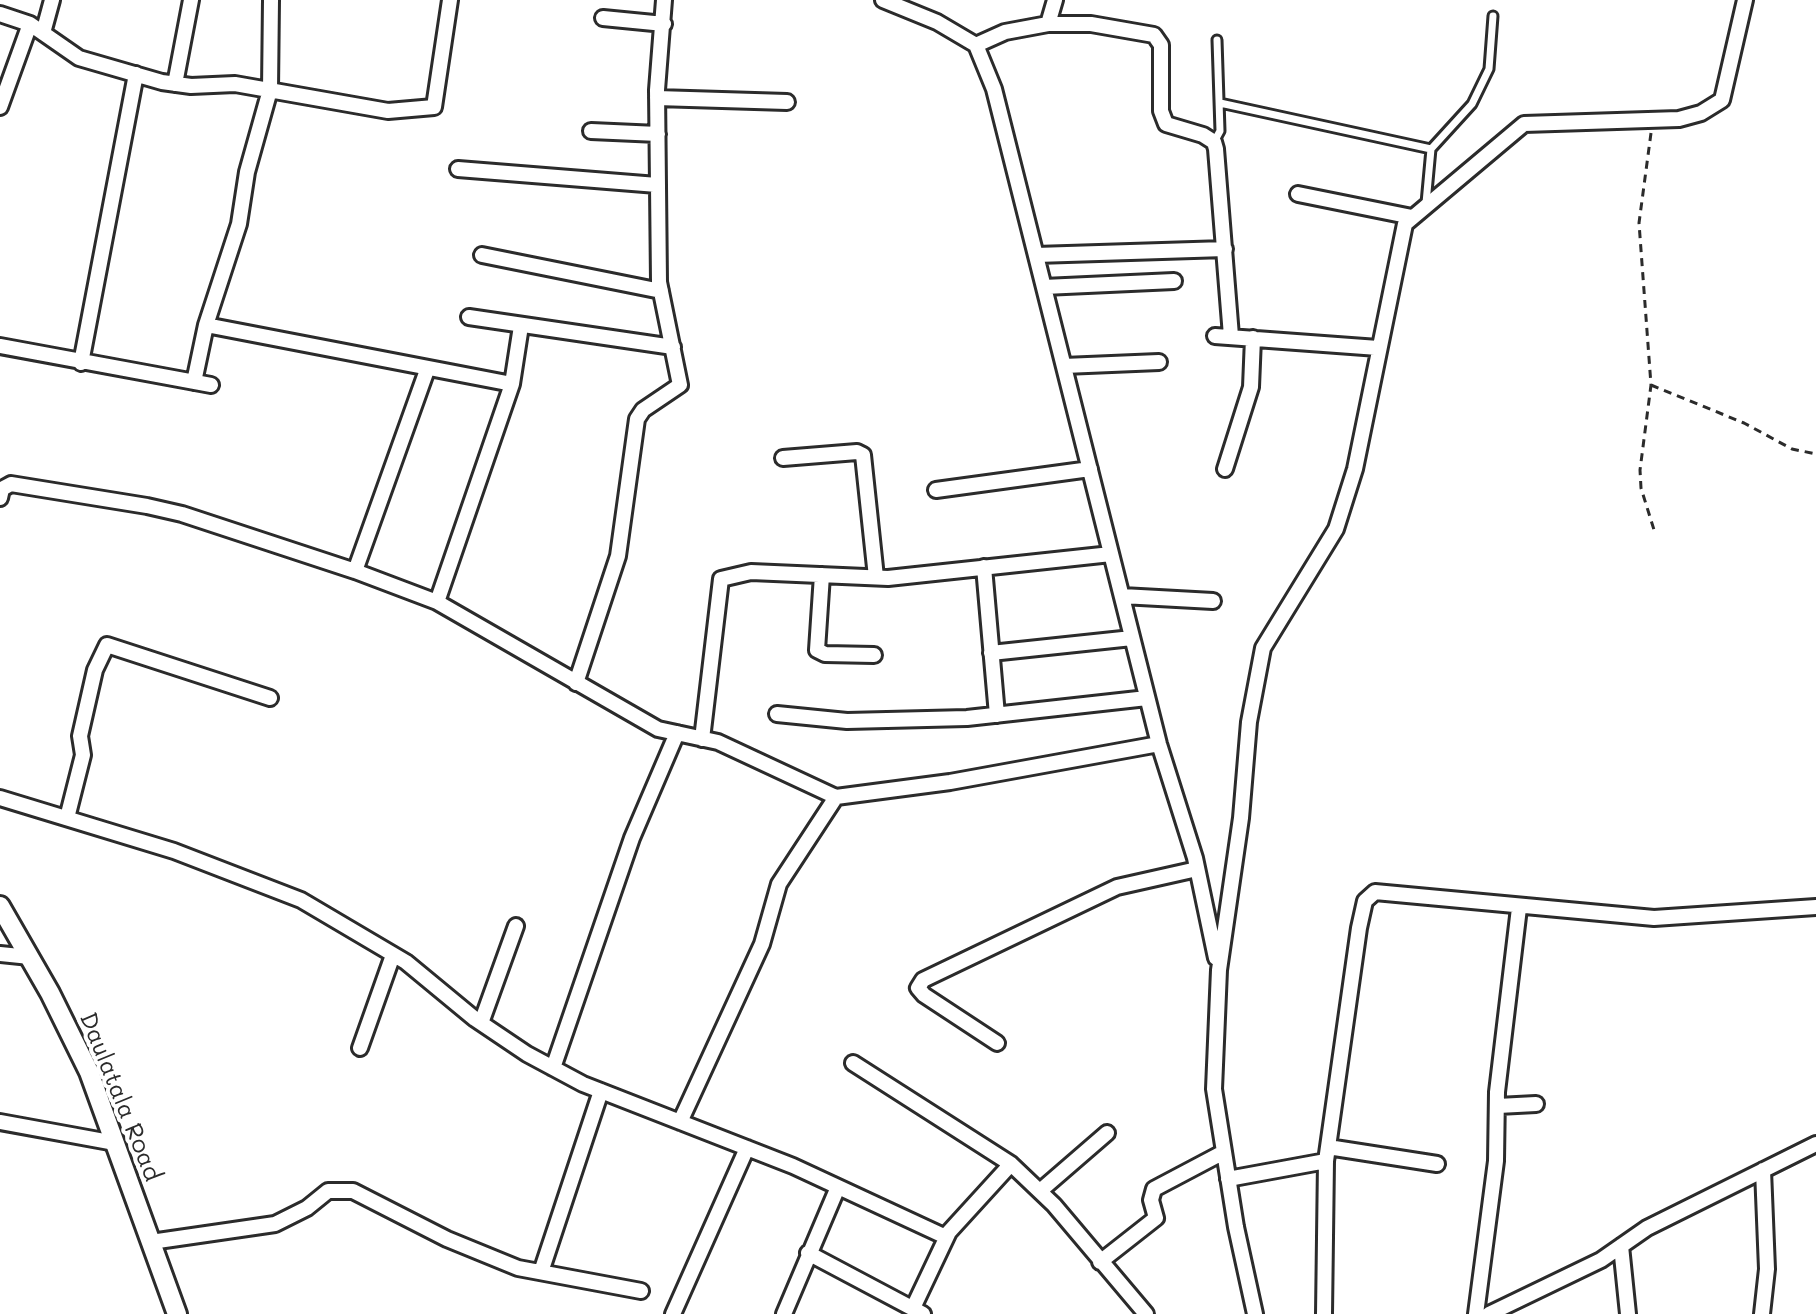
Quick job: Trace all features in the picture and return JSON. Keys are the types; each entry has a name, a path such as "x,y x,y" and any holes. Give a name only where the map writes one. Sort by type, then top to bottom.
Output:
{"main road":[{"name":"Daulatala Road","path":"0,906 89,1072 177,1314"}],"street":[{"path":"43,33 52,0"},
{"path":"175,84 191,0"},
{"path":"194,382 206,325 239,224 247,172 270,90 271,0"},
{"path":"0,14 30,24 79,58 175,84 215,82 388,111 434,107 450,0"},
{"path":"576,683 618,556 637,419 643,410 680,385 661,291 657,98 664,0"},
{"path":"883,0 937,22 976,45 994,89 1147,698 1197,869 1219,970"},
{"path":"1048,24 1055,0"},
{"path":"1255,1314 1214,1089 1219,970 1241,818 1249,722 1263,648 1336,529 1355,469 1405,224 1524,124 1679,119 1701,113 1722,100 1745,0"},
{"path":"603,18 664,24"},
{"path":"0,107 30,24"},
{"path":"976,45 1005,32 1048,24 1091,24 1154,35 1161,45 1161,111 1166,124 1214,142 1225,249 1223,336 1378,348"},
{"path":"81,363 136,74"},
{"path":"657,98 787,102"},
{"path":"591,131 658,134"},
{"path":"458,169 657,185"},
{"path":"1298,194 1412,217"},
{"path":"1036,255 1225,249"},
{"path":"482,255 661,291"},
{"path":"1044,287 1174,281"},
{"path":"469,317 673,347"},
{"path":"206,325 512,384"},
{"path":"437,602 512,384 521,326"},
{"path":"1225,469 1251,387 1253,338"},
{"path":"0,346 211,385"},
{"path":"1064,366 1159,362"},
{"path":"355,571 427,370"},
{"path":"783,458 857,452 863,455 876,577"},
{"path":"936,490 1090,469"},
{"path":"0,498 2,489 11,484 147,506 182,514 355,571 437,602 658,729 718,742 836,797 950,782 1159,744"},
{"path":"702,739 721,579 751,572 876,577 1111,554"},
{"path":"984,567 997,715"},
{"path":"822,575 817,650 825,654 874,655"},
{"path":"1122,596 1213,601"},
{"path":"991,653 1132,638"},
{"path":"67,818 83,755 79,743 95,670 107,645 270,698"},
{"path":"777,714 847,721 997,715 1147,698"},
{"path":"553,1068 632,838 677,733"},
{"path":"680,1122 762,944 779,884 836,797"},
{"path":"0,798 174,851 301,900 393,955 481,1023 553,1068 601,1091 838,1187 946,1237"},
{"path":"997,1043 924,995 918,988 923,980 1117,887 1197,869"},
{"path":"1324,1314 1327,1154 1365,901 1375,892 1428,900 1504,903 1519,908 1654,918 1816,907"},
{"path":"1476,1314 1496,1161 1498,1106 1519,908"},
{"path":"481,1023 516,926"},
{"path":"0,954 30,957"},
{"path":"360,1048 393,955"},
{"path":"853,1063 1011,1164 1040,1191 1146,1314"},
{"path":"541,1272 601,1091"},
{"path":"1498,1106 1536,1104"},
{"path":"0,1122 115,1143"},
{"path":"1040,1191 1107,1133"},
{"path":"1489,1314 1525,1300 1647,1228 1816,1144"},
{"path":"673,1314 747,1148"},
{"path":"1100,1262 1156,1218 1151,1200 1154,1189 1224,1152"},
{"path":"1228,1179 1327,1154 1437,1164"},
{"path":"808,1253 918,1311 946,1237 1011,1164"},
{"path":"1762,1314 1767,1269 1763,1170"},
{"path":"784,1314 838,1187"},
{"path":"151,1242 275,1224 307,1208 328,1191 353,1191 461,1245 518,1268 641,1291"},
{"path":"1621,1246 1628,1314"}],"lane":[{"path":"1426,205 1431,149 1472,104 1489,69 1493,16"},
{"path":"1214,142 1220,131 1217,40"},
{"path":"1220,103 1431,149"}],"path":[{"path":"1653,119 1639,223 1651,385 1640,470 1641,488 1655,533"},
{"path":"1651,385 1744,423 1792,449 1816,454"}]}
